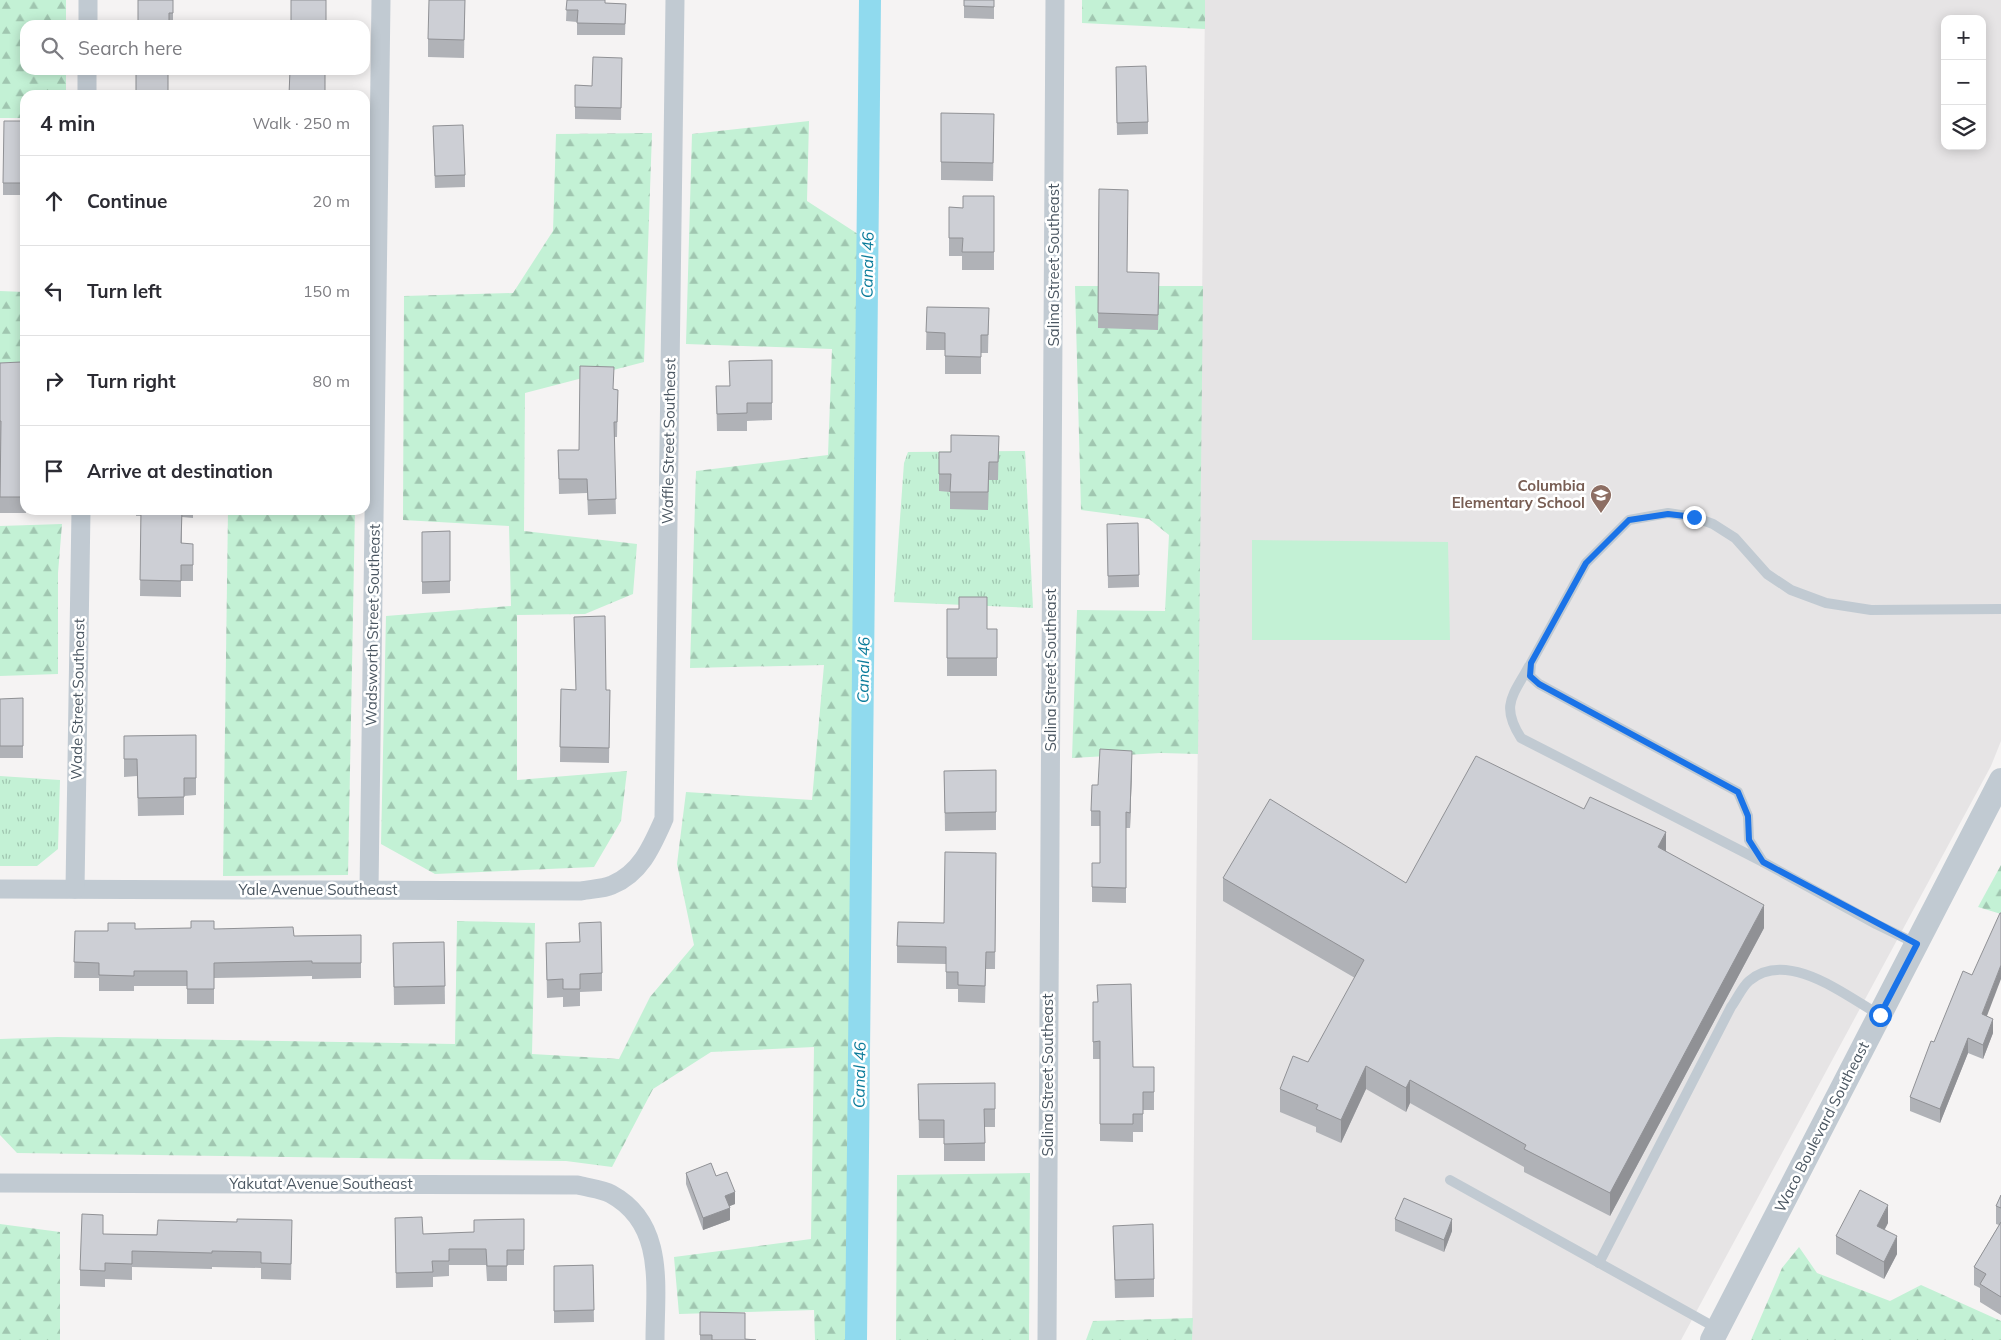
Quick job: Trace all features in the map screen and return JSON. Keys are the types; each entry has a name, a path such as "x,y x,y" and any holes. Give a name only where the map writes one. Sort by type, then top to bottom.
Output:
{"street":[{"path":"88,0 88,20"},
{"name":"Wadsworth Street Southeast","path":"369,890 381,0"},
{"name":"Waffle Street Southeast","path":"633,873 650,851 664,820 675,0"},
{"name":"Salina Street Southeast","path":"1047,1340 1055,0"},
{"path":"87,75 87,90"},
{"name":"Wade Street Southeast","path":"76,889 81,515"},
{"name":"Waco Boulevard Southeast","path":"1715,1334 2001,780"},
{"name":"Yale Avenue Southeast","path":"0,888 582,891 611,886 633,873"},
{"name":"Yakutat Avenue Southeast","path":"0,1183 578,1185 611,1193 634,1211 648,1232 655,1264 655,1340"}],"lane":[{"path":"1917,944 1763,862 1521,738 1511,723 1509,703 1586,563 1629,520 1668,514 1694,517 1712,524 1735,538 1767,574 1791,590 1826,603 1871,610 2001,609"},
{"path":"1531,663 1530,676 1539,684 1738,792 1748,816 1749,840 1763,862"},
{"path":"1599,1263 1732,1007 1749,981 1766,972 1781,970 1801,972 1820,980 1880,1015"},
{"path":"1450,1180 1599,1263 1715,1334"}],"shaded area":[{"name":"Columbia Elementary School","path":"1205,0 2001,0 2001,741 1991,766 1681,1340 1192,1340"}],"green space":[{"path":"0,0 66,0 66,20 20,20 20,75 66,75 66,90 20,90 20,118 0,118"},
{"path":"1082,0 1205,0 1205,29 1082,23"},
{"path":"809,121 807,201 861,236 849,1340 815,1340 814,1310 679,1314 674,1257 811,1239 814,1047 711,1052 653,1089 612,1167 566,1161 17,1153 0,1135 0,1039 57,1037 455,1044 457,921 535,923 532,1054 619,1059 650,997 694,945 677,864 686,792 812,800 824,665 690,668 696,471 828,455 832,349 686,344 692,134"},
{"path":"652,133 644,362 525,393 524,531 637,544 633,594 585,614 517,615 517,780 627,771 621,821 594,867 435,874 381,844 386,616 511,606 509,526 403,520 404,296 513,293 553,231 556,134"},
{"path":"1075,286 1203,286 1198,754 1161,753 1072,758 1077,610 1165,611 1169,535 1149,519 1081,510"},
{"path":"0,291 20,292 20,372 0,372"},
{"path":"1025,451 1033,608 894,602 904,463 908,452"},
{"path":"228,515 355,515 348,875 223,876"},
{"path":"62,524 58,573 58,674 0,676 0,526"},
{"path":"1252,540 1448,542 1450,640 1252,640"},
{"path":"0,776 60,780 58,849 37,866 0,866"},
{"path":"2001,865 2001,914 1978,907"},
{"path":"1030,1173 1029,1340 896,1340 897,1175"},
{"path":"0,1224 60,1232 60,1340 0,1340"},
{"path":"1799,1247 1817,1273 1890,1301 1921,1285 2001,1321 2001,1340 1751,1340 1782,1268"},
{"path":"1193,1318 1192,1340 1086,1340 1093,1321"}],"building":[{"path":"138,0 173,0 173,13 169,13 169,20 138,20"},
{"path":"291,0 326,0 326,20 291,20"},
{"path":"429,0 465,0 464,40 428,39"},
{"path":"567,0 605,0 605,3 626,4 625,24 577,23 578,10 566,10"},
{"path":"964,0 994,0 994,7 964,6"},
{"path":"593,57 622,58 621,108 575,107 575,85 592,86"},
{"path":"1146,66 1148,122 1117,123 1116,67"},
{"path":"136,75 168,75 168,90 136,90"},
{"path":"290,75 325,75 325,90 289,90"},
{"path":"941,113 994,114 993,163 941,162"},
{"path":"4,121 20,121 20,183 3,183"},
{"path":"463,125 465,175 435,176 433,126"},
{"path":"1099,189 1128,190 1127,272 1159,273 1158,315 1098,313"},
{"path":"963,196 994,196 994,252 962,252 963,238 949,238 949,207 963,208"},
{"path":"927,307 989,308 988,335 981,335 981,357 945,356 945,333 926,332"},
{"path":"772,360 772,403 747,403 747,413 717,414 716,386 730,386 729,361"},
{"path":"20,362 20,497 0,497 0,363"},
{"path":"580,366 614,367 613,389 618,390 617,422 614,422 616,499 588,500 587,479 559,479 558,450 579,450"},
{"path":"951,435 999,436 998,462 989,462 988,492 950,492 951,474 939,474 939,452 951,452"},
{"path":"141,515 182,515 181,543 193,544 193,565 181,565 181,581 140,580"},
{"path":"1138,523 1139,575 1108,576 1107,524"},
{"path":"450,531 450,581 422,582 422,532"},
{"path":"959,597 987,597 987,629 997,629 997,658 947,658 947,609 959,609"},
{"path":"605,616 606,690 610,690 609,748 560,747 561,689 576,690 574,617"},
{"path":"23,698 23,746 0,746 0,699"},
{"path":"196,735 196,778 184,778 184,797 138,798 137,759 124,759 124,736"},
{"path":"1100,749 1132,751 1130,813 1126,812 1126,888 1092,887 1092,863 1100,863 1100,811 1091,811 1092,785 1098,785"},
{"path":"1476,756 1584,809 1590,797 1666,832 1658,847 1764,905 1610,1193 1524,1149 1526,1145 1410,1080 1406,1088 1366,1066 1341,1120 1316,1109 1318,1105 1280,1089 1293,1056 1308,1062 1364,960 1223,878 1270,799 1406,883"},
{"path":"996,770 996,812 945,813 944,771"},
{"path":"945,852 996,853 995,952 986,952 985,986 958,985 958,972 946,972 946,947 897,946 898,922 944,923"},
{"path":"2000,913 2001,965 1982,1014 1993,1019 1983,1045 1968,1038 1940,1109 1910,1097 1931,1041 1934,1042 1963,971 1972,975"},
{"path":"191,921 214,921 214,929 293,927 294,936 361,935 361,963 312,963 312,961 214,963 214,989 187,989 187,971 134,971 134,976 99,975 99,963 74,962 75,931 108,931 108,923 135,923 135,929 191,928"},
{"path":"601,922 602,973 580,974 580,989 563,989 563,979 547,980 546,943 580,942 579,923"},
{"path":"444,942 445,986 394,987 393,943"},
{"path":"1131,984 1133,1067 1154,1067 1154,1092 1143,1092 1143,1114 1133,1114 1133,1124 1100,1124 1100,1041 1093,1042 1093,1002 1098,1002 1097,985"},
{"path":"995,1083 995,1109 984,1109 985,1143 944,1144 944,1120 919,1120 918,1084"},
{"path":"711,1163 716,1176 727,1172 735,1192 725,1196 730,1208 703,1218 686,1173"},
{"path":"1860,1190 1888,1205 1877,1226 1897,1236 1884,1262 1836,1236"},
{"path":"2001,1195 2001,1208 1996,1206"},
{"path":"1404,1198 1452,1219 1444,1240 1395,1219"},
{"path":"82,1214 103,1215 103,1234 157,1235 158,1220 237,1222 237,1219 292,1220 291,1264 261,1263 261,1252 132,1251 132,1264 105,1263 105,1271 80,1270"},
{"path":"422,1217 423,1234 474,1232 474,1220 524,1219 524,1250 507,1250 507,1266 487,1266 486,1249 449,1249 449,1261 432,1261 433,1272 396,1273 395,1218"},
{"path":"2001,1222 2001,1297 1980,1284 1986,1274 1974,1267"},
{"path":"1153,1224 1154,1279 1115,1280 1113,1226"},
{"path":"593,1265 594,1310 554,1311 554,1266"},
{"path":"700,1312 745,1313 745,1339 756,1340 712,1340 712,1335 700,1335"}],"waterway":[{"name":"Canal 46","path":"856,1340 870,0"}],"place":[{"name":"Columbia Elementary School","path":"1601,514"}],"route":[{"path":"1694,517 1668,514 1629,520 1586,563 1531,663 1530,676 1539,684 1738,792 1748,816 1749,840 1763,862 1876,924 1917,944 1880,1015"}]}
